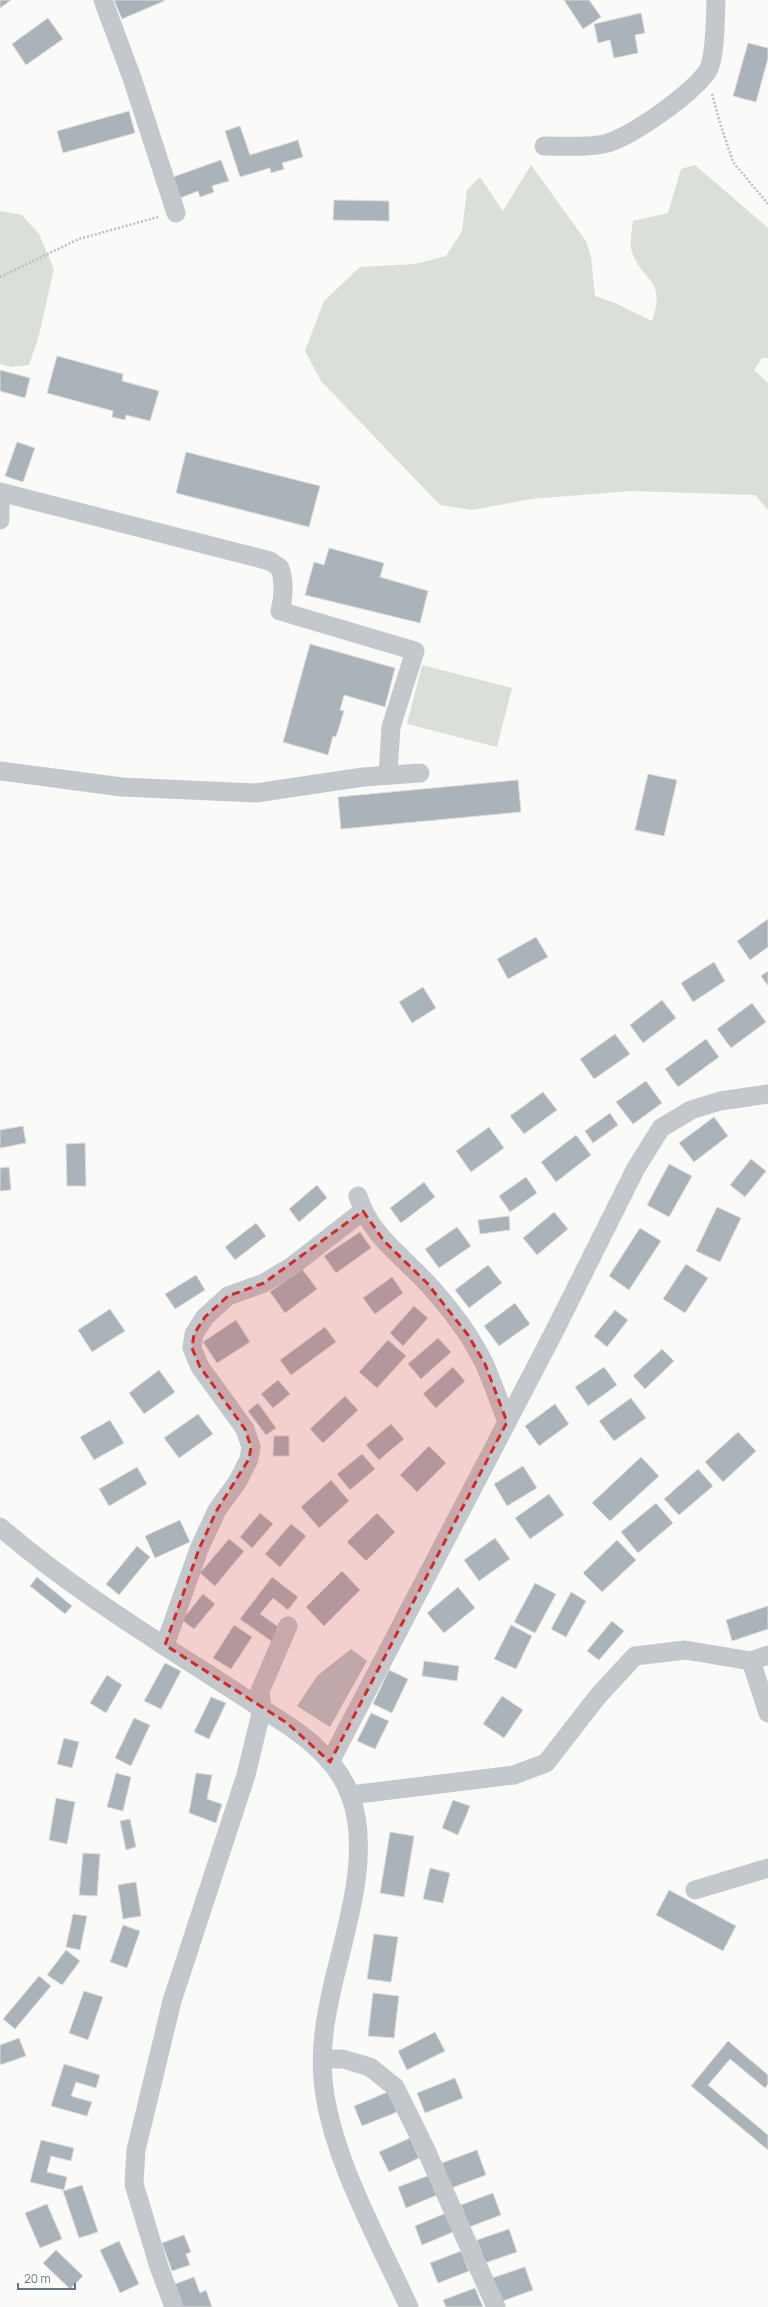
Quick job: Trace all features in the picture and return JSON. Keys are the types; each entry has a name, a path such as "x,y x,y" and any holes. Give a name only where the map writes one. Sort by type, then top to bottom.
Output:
{"street":[{"path":"103,0 132,78 176,213"},
{"path":"544,146 607,143 641,128 678,100 707,72 714,43 716,0"},
{"path":"0,492 270,561 280,568 283,578 284,597 280,611 415,651 391,727 388,775"},
{"path":"0,498 0,520"},
{"path":"0,772 122,787 256,793 388,775 420,773"},
{"path":"330,1762 507,1422 636,1168 661,1128 691,1110 720,1101 768,1094"},
{"path":"165,1645 199,1549 217,1510 238,1481 249,1459 250,1447 245,1429 200,1367 192,1348 194,1334 205,1317 228,1296 264,1283 292,1266 360,1204 384,1242 427,1283 468,1335 485,1364 507,1422"},
{"path":"0,1527 19,1544 97,1600 262,1709 287,1723 330,1762 350,1795 356,1819 358,1853 353,1893 324,2026 323,2078 331,2129 360,2201 409,2307"},
{"path":"174,2307 159,2267 134,2184 136,2150 172,2001 246,1775 262,1709 260,1691 288,1626"},
{"path":"350,1795 514,1775 546,1763 598,1696 635,1656 685,1650 760,1658 768,1714"},
{"path":"695,1890 768,1868"},
{"path":"323,2059 343,2060 370,2067 395,2087 426,2150 496,2307"}],"path":[{"path":"707,72 719,120 734,162 768,204"},
{"path":"0,277 78,239 111,228 176,213"}],"highlighted area":[{"path":"363,1211 384,1241 427,1283 468,1335 485,1364 507,1422 330,1762 287,1723 165,1645 199,1549 217,1510 249,1459 251,1447 245,1429 200,1367 192,1348 194,1334 205,1317 228,1296 264,1283"}],"shaded area":[{"path":"531,165 586,241 591,256 595,296 615,303 652,321 657,296 655,288 636,262 632,252 631,241 633,221 668,213 681,169 695,165 768,228 768,358 762,358 754,370 768,383 768,510 755,495 631,491 531,499 472,510 440,505 321,381 305,351 324,301 360,267 415,264 446,256 462,231 467,190 480,177 503,211"},
{"path":"0,211 22,215 39,234 54,269 38,339 29,365 11,367 0,364"},
{"path":"422,665 512,688 497,747 407,724"},
{"path":"351,1649 367,1661 330,1727 297,1706 318,1675"}],"building":[{"path":"0,0 11,0 0,8"},
{"path":"114,0 164,0 164,1 122,19"},
{"path":"564,0 589,0 601,17 583,29"},
{"path":"641,13 645,33 635,35 638,53 614,58 610,40 598,43 594,24"},
{"path":"48,18 63,39 26,65 12,44"},
{"path":"748,43 768,48 768,58 756,102 733,96"},
{"path":"129,111 135,133 63,153 57,131"},
{"path":"240,126 250,155 298,140 303,157 282,163 284,169 271,173 270,168 240,177 225,131"},
{"path":"221,160 229,181 212,186 214,192 200,197 198,191 180,198 173,177"},
{"path":"334,200 389,201 389,221 333,220"},
{"path":"57,356 123,374 122,381 159,391 150,421 126,415 125,420 112,417 113,411 47,393"},
{"path":"0,370 30,378 25,398 0,391"},
{"path":"17,442 35,448 23,482 5,476"},
{"path":"186,452 320,486 309,527 176,493"},
{"path":"329,548 384,563 380,577 428,591 420,623 305,595 314,562 324,565"},
{"path":"310,644 395,668 385,707 344,695 340,710 344,711 336,737 333,736 328,755 283,742"},
{"path":"648,774 677,780 664,836 635,830"},
{"path":"518,780 521,812 341,829 338,797"},
{"path":"768,919 768,947 750,960 737,941"},
{"path":"536,937 548,957 508,979 497,959"},
{"path":"714,962 725,981 693,1002 681,983"},
{"path":"768,971 768,986 761,976"},
{"path":"423,987 436,1008 412,1023 399,1002"},
{"path":"662,1000 676,1018 643,1043 630,1025"},
{"path":"752,1003 766,1022 731,1048 717,1029"},
{"path":"615,1034 630,1054 594,1079 580,1059"},
{"path":"706,1039 719,1057 678,1087 665,1069"},
{"path":"646,1081 662,1103 633,1124 616,1102"},
{"path":"543,1092 557,1110 524,1134 510,1116"},
{"path":"610,1113 618,1125 593,1143 585,1131"},
{"path":"714,1117 728,1136 694,1162 679,1143"},
{"path":"23,1126 26,1143 0,1148 0,1130"},
{"path":"489,1127 504,1148 471,1172 456,1151"},
{"path":"576,1135 591,1155 556,1182 541,1162"},
{"path":"85,1143 86,1186 67,1186 66,1144"},
{"path":"751,1159 766,1171 745,1197 730,1185"},
{"path":"669,1164 692,1176 669,1217 647,1205"},
{"path":"9,1167 11,1190 0,1191 0,1168"},
{"path":"526,1177 537,1193 510,1212 499,1196"},
{"path":"424,1182 435,1197 401,1223 390,1208"},
{"path":"317,1185 327,1198 299,1222 289,1209"},
{"path":"717,1207 741,1218 720,1262 696,1251"},
{"path":"554,1212 568,1229 537,1255 523,1238"},
{"path":"509,1216 510,1230 480,1234 478,1220"},
{"path":"256,1223 266,1236 235,1260 225,1247"},
{"path":"457,1227 471,1246 439,1268 425,1249"},
{"path":"640,1228 661,1241 629,1290 609,1276"},
{"path":"360,1232 371,1248 336,1273 324,1256"},
{"path":"686,1264 708,1278 685,1313 663,1299"},
{"path":"488,1265 502,1283 469,1308 455,1290"},
{"path":"302,1269 317,1289 285,1313 270,1292"},
{"path":"196,1275 205,1290 175,1309 165,1294"},
{"path":"392,1277 403,1293 375,1314 363,1298"},
{"path":"515,1303 530,1324 499,1346 484,1326"},
{"path":"414,1306 428,1318 403,1346 390,1333"},
{"path":"110,1309 125,1331 92,1352 78,1330"},
{"path":"615,1310 628,1320 607,1347 594,1336"},
{"path":"236,1320 250,1342 217,1363 203,1342"},
{"path":"325,1327 336,1342 291,1375 280,1360"},
{"path":"438,1338 451,1352 421,1379 408,1364"},
{"path":"388,1340 406,1356 377,1388 359,1372"},
{"path":"662,1349 674,1361 645,1389 633,1376"},
{"path":"453,1367 465,1381 436,1408 423,1394"},
{"path":"604,1367 617,1385 588,1406 575,1387"},
{"path":"159,1370 175,1392 144,1414 129,1393"},
{"path":"278,1380 290,1394 273,1408 261,1394"},
{"path":"345,1396 358,1410 323,1443 310,1429"},
{"path":"631,1398 646,1418 614,1441 599,1421"},
{"path":"258,1403 276,1428 266,1435 248,1411"},
{"path":"555,1404 569,1424 539,1446 525,1426"},
{"path":"198,1414 213,1434 179,1458 164,1438"},
{"path":"110,1420 124,1443 94,1460 80,1437"},
{"path":"391,1424 404,1439 379,1460 366,1445"},
{"path":"738,1432 756,1451 723,1482 705,1462"},
{"path":"274,1436 289,1436 289,1456 273,1456"},
{"path":"429,1446 446,1463 417,1492 400,1475"},
{"path":"362,1454 375,1469 350,1490 337,1474"},
{"path":"641,1457 659,1476 610,1521 592,1503"},
{"path":"523,1466 537,1488 507,1506 494,1484"},
{"path":"137,1467 147,1484 109,1506 99,1489"},
{"path":"698,1469 713,1486 679,1515 664,1499"},
{"path":"331,1480 349,1501 319,1528 301,1507"},
{"path":"549,1494 564,1515 530,1539 515,1518"},
{"path":"656,1503 673,1523 638,1553 621,1532"},
{"path":"260,1513 273,1524 252,1548 240,1537"},
{"path":"377,1513 395,1532 366,1561 347,1542"},
{"path":"180,1520 190,1542 155,1558 145,1536"},
{"path":"291,1524 306,1536 280,1567 265,1554"},
{"path":"495,1538 510,1559 479,1581 464,1560"},
{"path":"229,1539 244,1551 215,1586 200,1573"},
{"path":"617,1540 636,1560 602,1592 583,1573"},
{"path":"137,1546 150,1557 119,1595 106,1584"},
{"path":"342,1571 360,1590 324,1626 306,1607"},
{"path":"37,1577 72,1606 65,1614 30,1586"},
{"path":"272,1577 298,1597 288,1610 273,1598 260,1614 283,1630 274,1643 240,1619"},
{"path":"535,1583 556,1594 535,1633 514,1622"},
{"path":"458,1587 475,1608 444,1633 427,1613"},
{"path":"571,1592 586,1601 566,1637 551,1629"},
{"path":"203,1594 215,1604 194,1629 182,1620"},
{"path":"768,1606 768,1629 732,1641 726,1620"},
{"path":"612,1621 624,1631 599,1660 587,1651"},
{"path":"234,1625 252,1637 231,1669 213,1658"},
{"path":"511,1625 532,1636 516,1669 494,1659"},
{"path":"424,1661 459,1666 457,1681 422,1676"},
{"path":"165,1663 181,1671 161,1709 144,1701"},
{"path":"389,1670 408,1679 392,1713 373,1704"},
{"path":"107,1675 122,1685 106,1713 90,1703"},
{"path":"502,1696 523,1710 504,1738 483,1724"},
{"path":"211,1697 226,1703 209,1739 194,1732"},
{"path":"371,1713 389,1721 375,1749 357,1741"},
{"path":"134,1718 150,1725 131,1766 115,1758"},
{"path":"64,1738 79,1742 72,1768 57,1764"},
{"path":"116,1773 131,1777 123,1811 107,1807"},
{"path":"196,1773 212,1775 207,1799 222,1804 216,1823 189,1813"},
{"path":"56,1798 75,1802 67,1844 49,1840"},
{"path":"453,1800 470,1806 458,1835 442,1828"},
{"path":"130,1819 136,1847 126,1850 120,1821"},
{"path":"390,1832 414,1836 404,1897 380,1893"},
{"path":"83,1853 100,1854 97,1896 79,1895"},
{"path":"430,1868 450,1873 443,1903 423,1899"},
{"path":"136,1882 141,1916 123,1919 118,1885"},
{"path":"669,1890 736,1926 723,1951 656,1915"},
{"path":"73,1914 87,1916 80,1950 66,1947"},
{"path":"123,1925 140,1931 127,1968 110,1962"},
{"path":"374,1934 398,1937 391,1982 367,1979"},
{"path":"66,1950 80,1961 62,1985 47,1975"},
{"path":"39,1976 51,1986 15,2029 3,2019"},
{"path":"84,1991 103,1997 88,2040 69,2033"},
{"path":"373,1993 399,1996 394,2038 368,2036"},
{"path":"435,2032 445,2051 407,2070 398,2051"},
{"path":"19,2038 26,2056 0,2065 0,2045"},
{"path":"728,2041 768,2075 768,2084 765,2088 730,2059 708,2085 768,2135 768,2150 691,2086"},
{"path":"64,2064 100,2075 96,2088 76,2082 71,2096 92,2102 87,2116 51,2106"},
{"path":"455,2078 463,2098 425,2113 417,2093"},
{"path":"388,2092 397,2112 362,2126 354,2106"},
{"path":"410,2138 419,2158 389,2172 379,2152"},
{"path":"41,2140 74,2148 71,2161 51,2156 47,2172 67,2177 64,2190 30,2182"},
{"path":"477,2150 486,2175 451,2188 442,2163"},
{"path":"430,2175 437,2195 406,2208 398,2187"},
{"path":"82,2185 98,2232 79,2238 63,2191"},
{"path":"493,2193 501,2215 469,2227 461,2205"},
{"path":"47,2204 62,2239 40,2248 25,2213"},
{"path":"446,2213 453,2232 422,2245 415,2226"},
{"path":"509,2229 517,2252 485,2263 477,2240"},
{"path":"184,2235 191,2252 186,2254 190,2265 172,2271 162,2243"},
{"path":"119,2241 139,2284 120,2293 100,2250"},
{"path":"56,2250 83,2276 70,2289 43,2263"},
{"path":"461,2251 469,2271 438,2283 430,2263"},
{"path":"525,2267 533,2290 500,2302 492,2278"},
{"path":"194,2277 200,2293 206,2290 212,2307 183,2307 175,2284"},
{"path":"475,2288 483,2307 446,2307 443,2300"}]}
